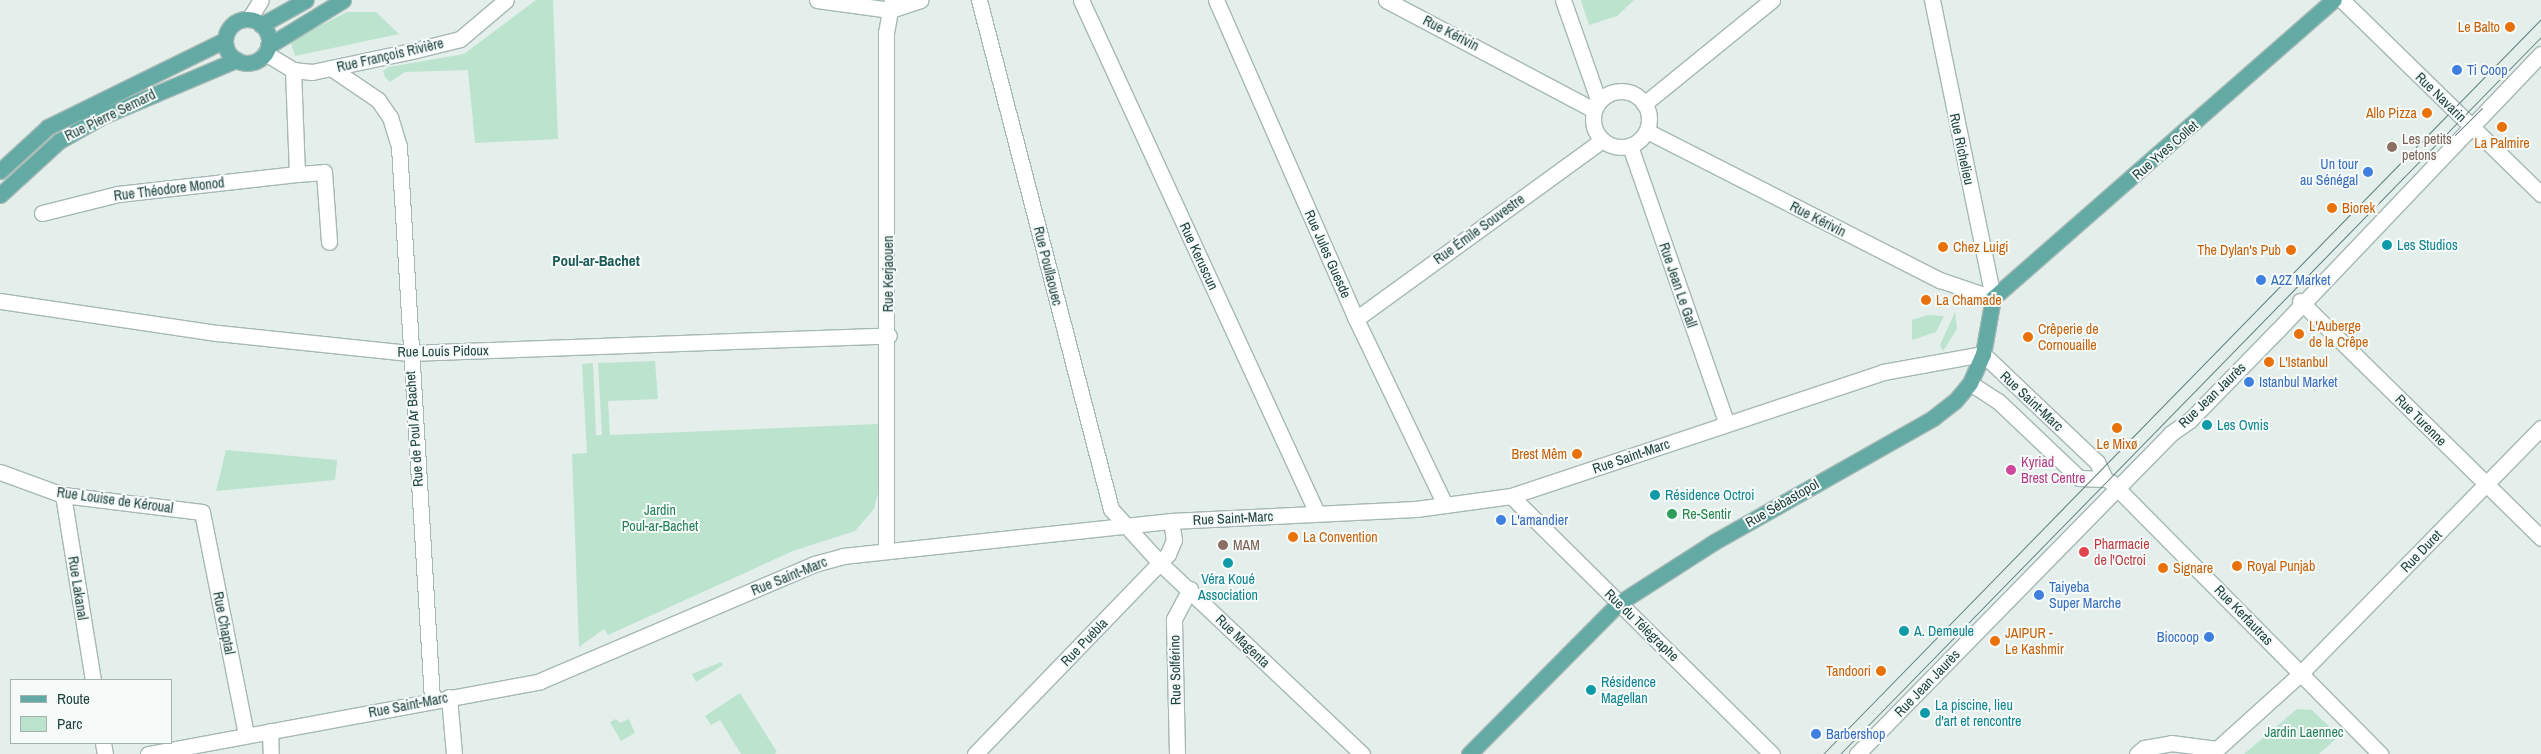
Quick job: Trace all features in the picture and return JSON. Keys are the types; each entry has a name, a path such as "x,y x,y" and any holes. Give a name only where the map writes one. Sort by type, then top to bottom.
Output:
{"main road":[{"name":"Rue Pierre Semard","path":"0,171 14,156 48,127 94,102 225,40 232,24 255,22 306,0"},
{"name":"Rue Pierre Semard","path":"0,195 26,169 59,141 101,117 170,86 236,60 251,62 266,49 343,0"},
{"name":"Rue Yves Collet","path":"1993,298 2334,0"},
{"path":"255,22 266,49"},
{"path":"225,40 236,60"},
{"path":"162,71 170,86"},
{"path":"94,102 101,117"},
{"path":"14,156 26,169"},
{"name":"Rue Sébastopol","path":"1469,754 1619,603 1714,542 1933,418 1970,383 1983,354 1993,298"}],"street":[{"path":"255,22 261,0"},
{"name":"Rue François Rivière","path":"293,70 331,68 460,39 506,0"},
{"path":"817,0 891,5 920,0"},
{"name":"Rue Poullaouec","path":"979,0 1110,509 1126,526"},
{"name":"Rue Keruscun","path":"1081,0 1317,513"},
{"name":"Rue Jules Guesde","path":"1216,0 1356,319 1445,505"},
{"name":"Rue Kérivin","path":"1386,0 1597,106"},
{"path":"1563,0 1597,106 1594,126 1602,140 1610,146 1630,146 1647,131 1644,104"},
{"path":"1644,104 1772,0"},
{"name":"Rue Richelieu","path":"1932,0 1993,298"},
{"name":"Rue Navarin","path":"2342,0 2541,194"},
{"name":"Rue Kerjaouen","path":"886,549 889,336 886,33 891,5"},
{"path":"266,49 293,70 297,174"},
{"name":"Rue Jean Jaurès","path":"1857,754 2112,483 2170,434 2190,420 2300,302 2541,54"},
{"name":"Rue de Poul Ar Bachet","path":"331,68 378,100 390,117 399,147 409,353 432,700"},
{"path":"1597,106 1622,92 1644,104"},
{"name":"Rue Kérivin","path":"1647,131 1940,280 1993,298"},
{"name":"Rue Émile Souvestre","path":"1356,319 1602,140"},
{"name":"Rue Jean Le Gall","path":"1630,146 1726,424"},
{"name":"Rue Théodore Monod","path":"42,213 118,194 324,172 329,242"},
{"name":"Rue Louis Pidoux","path":"0,301 228,334 409,353 889,336"},
{"name":"Rue Turenne","path":"2300,302 2541,538"},
{"name":"Rue Saint-Marc","path":"148,754 540,681 814,564 886,549 1172,521 1445,505 1511,496 1883,372 1983,354 2097,462 2112,483"},
{"name":"Rue Saint-Marc","path":"1970,383 1998,401 2079,478 2112,483"},
{"name":"Rue Duret","path":"2137,754 2144,748 2171,743 2217,750 2301,673 2541,428"},
{"name":"Rue Louise de Kéroual","path":"0,472 63,495 202,512"},
{"name":"Rue Kerfautras","path":"2112,483 2380,754"},
{"name":"Rue Lakanal","path":"63,495 93,679"},
{"name":"Rue du Télégraphe","path":"1511,496 1772,754"},
{"name":"Rue Chaptal","path":"202,512 246,735"},
{"name":"Rue Puébla","path":"975,754 1160,563 1174,540 1172,521"},
{"name":"Rue Magenta","path":"1126,526 1160,563 1190,589 1362,754"},
{"name":"Rue Solférino","path":"1177,754 1174,619 1190,589"},
{"path":"449,697 454,754"},
{"path":"270,731 272,754"}],"green space":[{"path":"536,0 553,0 558,139 475,143 468,70 405,72 390,82 385,77 383,71 389,67 464,54"},
{"path":"1581,0 1634,0 1617,16 1589,25"},
{"path":"347,12 376,12 399,34 295,56 290,41"},
{"path":"1955,312 1957,329 1943,351 1940,345"},
{"path":"1928,315 1944,316 1936,332 1912,340 1912,320"},
{"name":"Jardin Poul-ar-Bachet","path":"655,361 658,399 608,401 610,435 878,424 879,489 874,509 855,531 793,551 608,635 604,629 579,647 572,454 587,453 582,364 593,363 596,435 602,435 598,363"},
{"path":"226,450 337,460 335,480 216,491"},
{"path":"721,662 723,665 696,682 692,674"},
{"path":"740,693 777,752 775,754 741,754 720,720 711,725 705,716"},
{"name":"Jardin Laennec","path":"2297,709 2312,710 2339,736 2319,754 2244,754"},
{"path":"616,719 620,723 629,719 635,733 621,741 610,722"}],"tram line":[{"path":"1823,754 2541,19"},
{"path":"1840,754 2541,37"},
{"path":"2455,135 2482,108"}],"place":[{"name":"Le Balto","path":"2510,27"},
{"name":"Ti Coop","path":"2457,70"},
{"name":"Allo Pizza","path":"2427,113"},
{"name":"La Palmire","path":"2502,127"},
{"name":"Les petits petons","path":"2392,147"},
{"name":"Un tour au Sénégal","path":"2368,172"},
{"name":"Biorek","path":"2332,208"},
{"name":"Les Studios","path":"2387,245"},
{"name":"Chez Luigi","path":"1943,247"},
{"name":"The Dylan's Pub","path":"2291,250"},
{"name":"A2Z Market","path":"2261,280"},
{"name":"La Chamade","path":"1926,300"},
{"name":"L'Auberge de la Crêpe","path":"2299,334"},
{"name":"Crêperie de Cornouaille","path":"2028,337"},
{"name":"L'Istanbul","path":"2269,362"},
{"name":"Istanbul Market","path":"2249,382"},
{"name":"Les Ovnis","path":"2207,425"},
{"name":"Le Mixø","path":"2117,428"},
{"name":"Brest Mêm","path":"1577,454"},
{"name":"Kyriad Brest Centre","path":"2011,470"},
{"name":"Résidence Octroi","path":"1655,495"},
{"name":"Re-Sentir","path":"1672,514"},
{"name":"L'amandier","path":"1501,520"},
{"name":"La Convention","path":"1293,537"},
{"name":"MAM","path":"1223,545"},
{"name":"Pharmacie de l'Octroi","path":"2084,552"},
{"name":"Véra Koué Association","path":"1228,563"},
{"name":"Royal Punjab","path":"2237,566"},
{"name":"Signare","path":"2163,568"},
{"name":"Taiyeba Super Marche","path":"2039,595"},
{"name":"A. Demeule","path":"1904,631"},
{"name":"Biocoop","path":"2209,637"},
{"name":"JAIPUR - Le Kashmir","path":"1995,641"},
{"name":"Tandoori","path":"1881,671"},
{"name":"Résidence Magellan","path":"1591,690"},
{"name":"La piscine, lieu d'art et rencontre","path":"1925,713"},
{"name":"Barbershop","path":"1816,734"}],"district":[{"name":"Poul-ar-Bachet","path":"596,261"}]}
